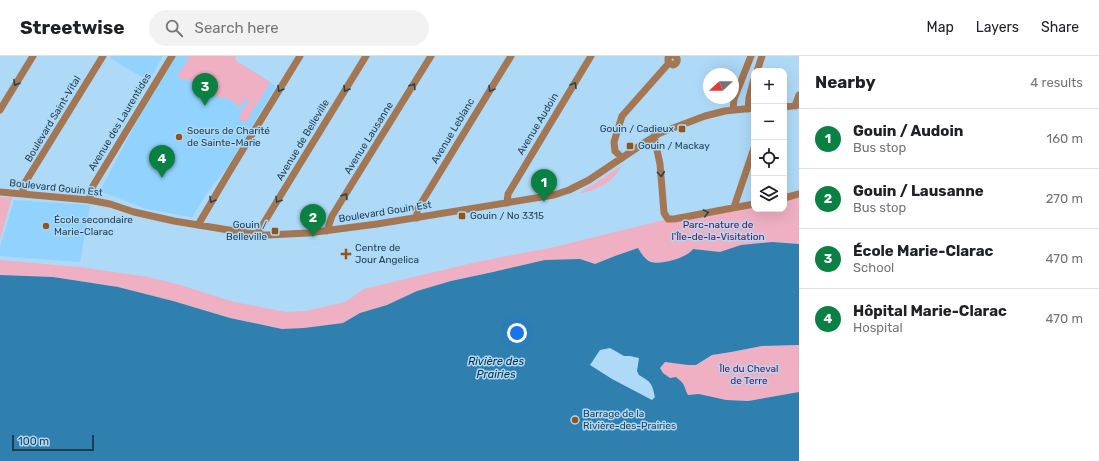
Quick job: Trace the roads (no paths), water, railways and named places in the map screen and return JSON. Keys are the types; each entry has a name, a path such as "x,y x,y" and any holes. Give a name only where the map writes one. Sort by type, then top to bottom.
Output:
{"street":[{"path":"0,110 33,56"},
{"name":"Boulevard Saint-Vital","path":"23,194 23,186 103,56"},
{"name":"Avenue des Laurentides","path":"89,200 93,186 172,56"},
{"path":"198,225 300,56"},
{"name":"Avenue de Belleville","path":"257,234 366,56"},
{"name":"Avenue Lausanne","path":"327,231 332,216 431,56"},
{"name":"Avenue Leblanc","path":"418,218 417,210 511,56"},
{"name":"Avenue Audoin","path":"507,204 508,194 591,56"},
{"path":"622,158 615,151 614,142 622,116 669,60 673,65 677,62 675,56"},
{"path":"733,110 734,99 751,56"},
{"path":"758,68 762,56"},
{"path":"751,90 749,98 751,108"},
{"path":"787,107 797,106 799,95"},
{"name":"Boulevard Gouin Est","path":"0,192 89,200 110,204 134,212 198,225 257,234 290,235 327,231 507,204 554,195 569,190 589,180 654,136 696,119 725,111 751,108"},
{"path":"654,136 660,164 664,213 668,219 751,204"},
{"path":"734,207 751,157"},
{"path":"787,197 799,194"}],"water":[{"name":"Rivière des Prairies","path":"772,242 799,244 799,345 762,346 712,355 696,365 665,362 660,368 663,373 670,378 676,377 684,385 688,395 699,394 726,400 748,401 799,392 799,461 0,461 0,275 53,277 118,287 230,318 282,329 343,323 360,313 387,305 417,291 451,281 545,260 580,259 595,264 638,248 647,260 655,263 680,258 693,249 720,252 741,245","holes":["610,348 624,356 639,358 637,371 639,375 649,381 652,386 655,397 652,400 612,379 590,365 600,350"]}],"place":[{"name":"École Marie-Clarac","path":"205,106"},
{"name":"Gouin / Cadieux","path":"682,129"},
{"name":"Soeurs de Charité de Sainte-Marie","path":"179,137"},
{"name":"Gouin / Mackay","path":"630,146"},
{"name":"Hôpital Marie-Clarac","path":"162,178"},
{"name":"Gouin / Audoin","path":"544,202"},
{"name":"Gouin / No 3315","path":"462,216"},
{"name":"École secondaire Marie-Clarac","path":"46,226"},
{"name":"Gouin / Belleville","path":"275,231"},
{"name":"Gouin / Lausanne","path":"313,237"},
{"name":"Centre de Jour Angelica","path":"346,254"},
{"name":"Barrage de la Rivière-des-Prairies","path":"575,420"}],"park label":[{"name":"Parc-nature de l'Île-de-la-Visitation","path":"718,230"},
{"name":"Île du Cheval de Terre","path":"749,374"}]}
